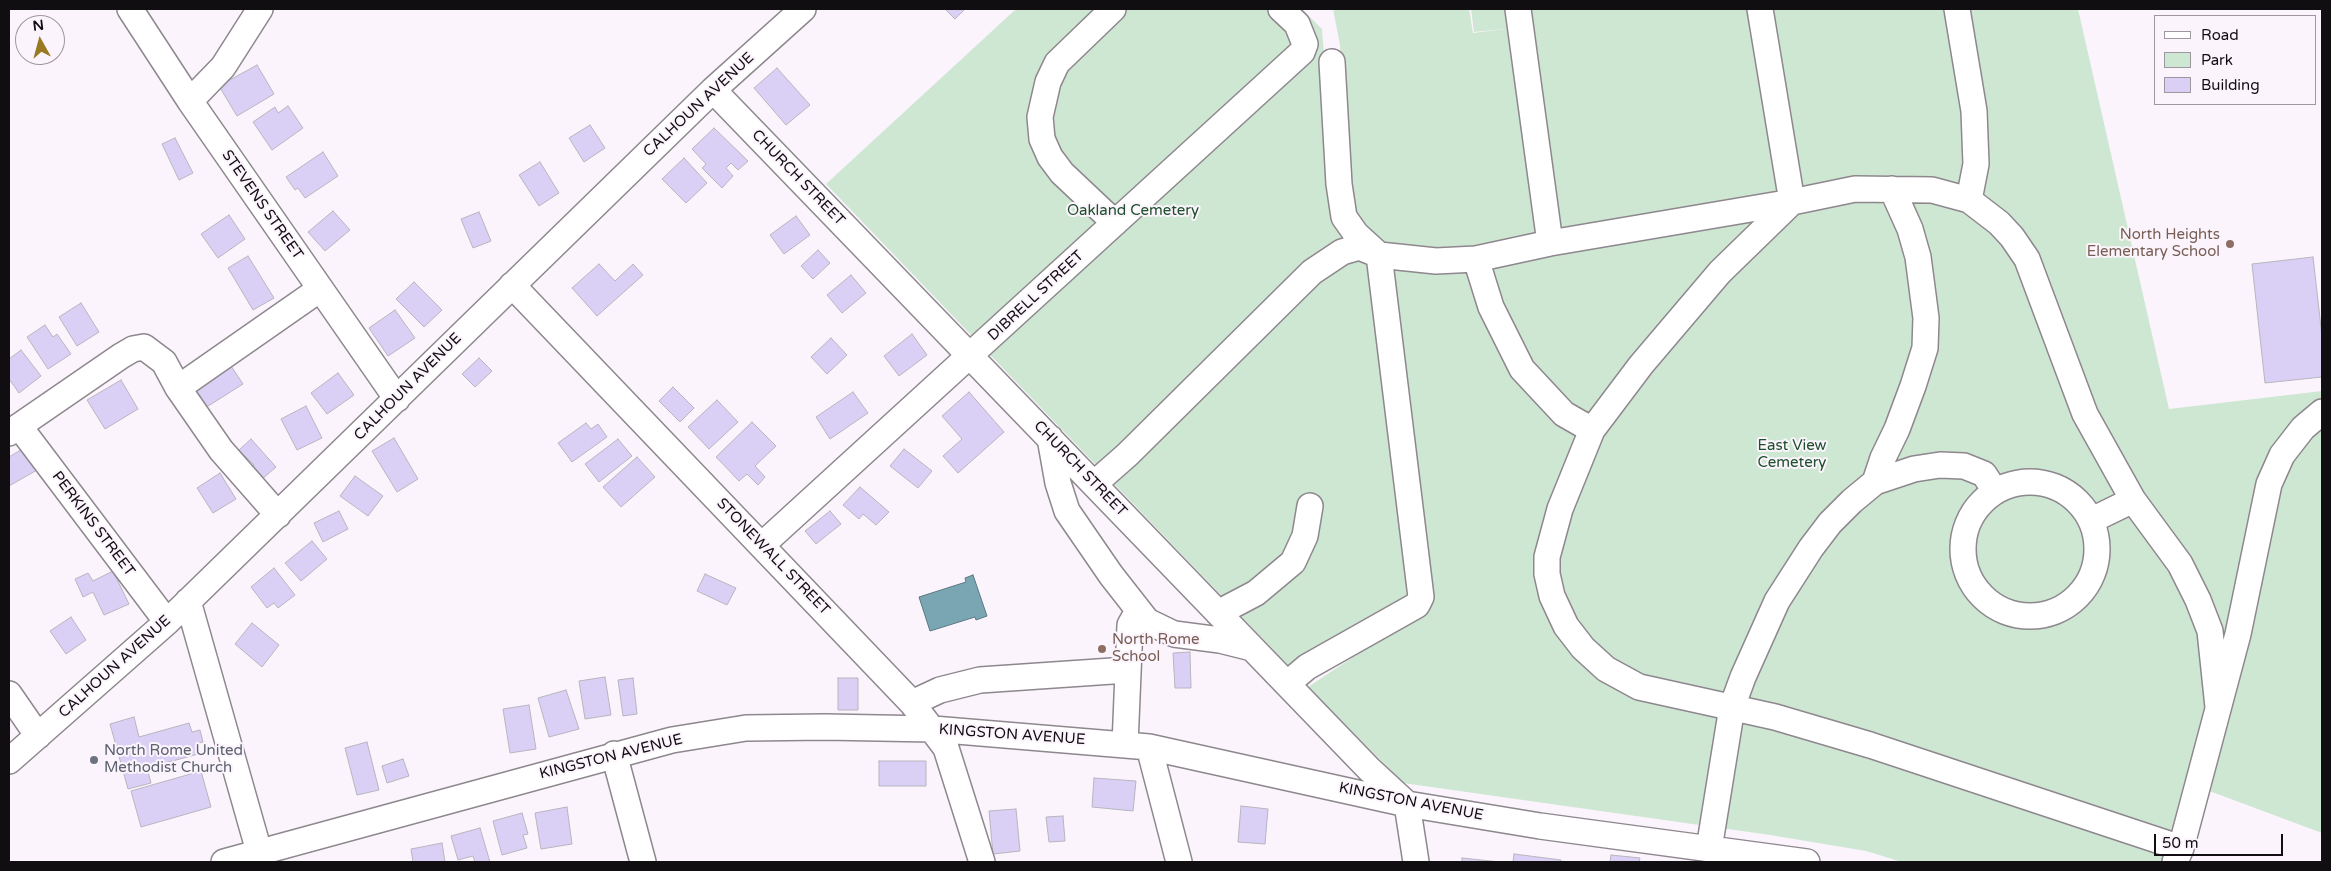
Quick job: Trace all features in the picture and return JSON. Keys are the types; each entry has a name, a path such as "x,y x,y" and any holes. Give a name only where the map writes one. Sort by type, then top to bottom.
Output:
{"street":[{"name":"STEVENS STREET","path":"130,9 190,101 397,399"},
{"path":"190,101 223,67 260,9"},
{"name":"CALHOUN AVENUE","path":"9,761 167,622 713,90 803,9"},
{"path":"1113,9 1057,63 1048,82 1040,117 1042,139 1050,157 1062,173 1115,223"},
{"name":"DIBRELL STREET","path":"762,546 1302,52 1306,44 1297,24 1281,9"},
{"path":"1518,9 1550,243"},
{"path":"1760,9 1792,202"},
{"path":"1957,9 1974,111 1976,164 1969,200"},
{"path":"1287,684 1307,667 1418,605 1421,598 1379,255 1356,234 1344,216 1339,184 1332,62"},
{"name":"CHURCH STREET","path":"713,90 1369,769 1407,804"},
{"path":"1094,484 1312,272 1342,252 1358,248 1379,255 1436,261 1476,258 1550,243 1792,202 1855,188 1932,190 1969,200 1999,223 2012,237 2027,259 2085,414 2133,500 2180,564 2198,600 2210,631 2218,707"},
{"path":"1875,482 1882,458 1898,429 1925,348 1926,318 1918,257 1910,229 1892,189"},
{"path":"1792,202 1720,272 1641,365 1592,430 1560,509 1547,557 1547,574 1552,596 1566,626 1584,648 1606,669 1639,687 1775,717 1870,745 2178,855 2238,634 2269,484 2282,454 2303,428 2322,412"},
{"path":"1476,258 1491,307 1522,369 1564,414 1592,430"},
{"name":"STONEWALL STREET","path":"512,285 912,703 946,748 982,862"},
{"path":"178,388 320,289"},
{"path":"14,429 133,349 144,347 164,362 178,388 221,450 278,515"},
{"name":"PERKINS STREET","path":"14,429 167,622"},
{"path":"1050,438 1058,483 1067,512 1111,576 1138,611 1147,620 1174,634 1220,640 1252,648"},
{"path":"1709,849 1732,707 1760,635 1777,601 1811,548 1830,523 1875,482 1914,469 1940,465 1964,466 1984,474 1995,491"},
{"path":"2031,481 2050,484 2067,492 2082,504 2092,520 2097,537 2098,556 2094,573 2078,596 2056,611 2038,616 2020,615 2002,610 1987,601 1975,587 1966,571 1963,553 1964,535 1970,518 1980,503 1995,491 2012,484 2031,481"},
{"path":"2092,520 2133,500"},
{"path":"1218,613 1256,593 1293,562 1305,536 1310,506"},
{"path":"188,601 261,858"},
{"path":"1138,611 1130,625 1127,670 1137,746 1179,862"},
{"path":"912,703 940,690 980,680 1127,670"},
{"path":"9,694 38,736"},
{"name":"KINGSTON AVENUE","path":"224,862 261,858 614,754 700,734 746,728 933,729 1137,746 1407,804 1540,826 1806,862"},
{"path":"614,754 643,862"},
{"path":"1407,804 1416,862"}],"green space":[{"name":"Oakland Cemetery","path":"1016,9 1302,9 1322,29 1336,212 1369,258 1410,596 1288,665 826,184"},
{"name":"East View Cemetery","path":"1333,9 1469,9 1473,33 1505,29 1474,32 1471,9 2078,9 2169,409 2322,391 2322,833 2188,783 2162,862 1902,862 1866,851 1770,835 1403,783 1308,687 1430,606 1386,248 1350,210 1340,45"}],"water":[{"path":"973,575 987,616 976,620 975,617 930,631 919,597 966,582 965,578"}],"building":[{"path":"945,9 965,9 955,19"},
{"path":"257,65 274,94 237,116 219,86"},
{"path":"777,68 810,105 786,125 754,88"},
{"path":"288,106 303,128 272,150 253,122 275,107 278,113"},
{"path":"590,125 605,148 584,162 569,138"},
{"path":"714,128 748,161 738,170 731,163 726,168 733,176 722,188 702,168 706,164 692,149"},
{"path":"175,138 193,173 179,180 162,144"},
{"path":"323,152 338,176 305,198 298,188 295,190 286,177"},
{"path":"684,158 707,183 686,203 662,179"},
{"path":"540,162 559,193 539,206 519,175"},
{"path":"333,211 350,230 325,251 308,232"},
{"path":"479,212 491,241 473,248 461,219"},
{"path":"229,215 245,239 218,258 201,234"},
{"path":"796,216 810,235 784,254 770,235"},
{"path":"818,250 830,263 813,279 801,266"},
{"path":"248,256 274,298 253,310 228,268"},
{"path":"2313,257 2322,336 2322,377 2265,383 2252,264"},
{"path":"599,264 615,281 633,264 643,275 597,316 572,288"},
{"path":"851,275 866,293 842,313 827,295"},
{"path":"414,282 442,310 424,327 396,299"},
{"path":"81,303 99,332 77,346 59,317"},
{"path":"395,310 415,338 388,356 369,328"},
{"path":"45,325 53,337 57,334 71,354 48,369 27,337"},
{"path":"912,334 927,355 899,376 884,356"},
{"path":"831,338 847,355 827,374 811,357"},
{"path":"21,350 41,376 19,393 9,379 9,359"},
{"path":"479,358 492,371 475,387 462,374"},
{"path":"231,366 243,384 205,408 193,390"},
{"path":"338,373 354,395 327,414 311,393"},
{"path":"121,380 138,409 105,429 87,400"},
{"path":"673,387 694,408 680,422 659,401"},
{"path":"853,392 868,413 830,439 816,417"},
{"path":"969,392 1004,432 958,473 943,456 962,439 942,416"},
{"path":"717,400 738,422 709,449 688,427"},
{"path":"306,406 322,438 297,450 281,419"},
{"path":"752,422 776,446 755,466 765,477 758,485 747,474 739,481 716,457"},
{"path":"586,423 591,429 598,424 607,437 572,462 558,443"},
{"path":"394,438 418,479 397,492 372,451"},
{"path":"251,439 276,467 261,480 250,468 254,465 239,450"},
{"path":"618,439 632,456 599,482 585,464"},
{"path":"24,448 37,470 9,486 9,457"},
{"path":"904,449 932,471 918,488 890,466"},
{"path":"637,457 655,477 621,507 603,487"},
{"path":"220,473 236,499 213,513 197,488"},
{"path":"355,476 383,496 368,516 340,496"},
{"path":"860,487 889,512 876,525 863,514 859,519 843,505"},
{"path":"339,511 348,529 323,542 314,523"},
{"path":"830,511 841,524 816,544 805,531"},
{"path":"312,541 327,559 301,581 285,563"},
{"path":"274,568 295,595 278,608 274,603 267,608 251,587"},
{"path":"113,571 129,604 104,615 93,592 83,597 75,579 88,573 93,581"},
{"path":"705,574 736,588 727,605 697,591"},
{"path":"71,617 86,640 66,654 50,631"},
{"path":"252,623 279,645 262,667 235,644"},
{"path":"1190,652 1191,688 1175,688 1173,653"},
{"path":"605,677 611,715 585,719 579,681"},
{"path":"633,678 637,714 623,716 618,680"},
{"path":"838,678 858,678 858,710 838,710"},
{"path":"566,690 579,729 549,737 538,698"},
{"path":"529,705 536,749 510,753 503,709"},
{"path":"134,717 139,737 189,723 192,732 200,730 203,742 195,744 198,754 147,768 151,783 128,789 110,724"},
{"path":"367,742 379,790 357,795 345,748"},
{"path":"403,759 409,776 387,783 382,766"},
{"path":"879,761 926,761 926,786 879,786"},
{"path":"201,771 211,807 141,827 131,791"},
{"path":"1094,778 1136,781 1133,811 1092,807"},
{"path":"1241,806 1268,809 1265,844 1238,842"},
{"path":"567,807 572,844 541,849 535,813"},
{"path":"1016,809 1020,851 993,854 989,811"},
{"path":"522,813 528,834 523,835 527,848 502,855 493,821"},
{"path":"1063,816 1065,841 1049,842 1046,817"},
{"path":"480,828 490,862 475,862 473,856 458,860 451,836"},
{"path":"442,843 445,862 413,862 411,849"},
{"path":"1514,854 1561,860 1561,862 1513,862"},
{"path":"1611,855 1640,858 1639,862 1610,862"},
{"path":"1462,858 1500,862 1462,862"}],"place":[{"name":"North Heights Elementary School","path":"2230,244"},
{"name":"North Rome School","path":"1102,649"},
{"name":"North Rome United Methodist Church","path":"94,760"}]}
